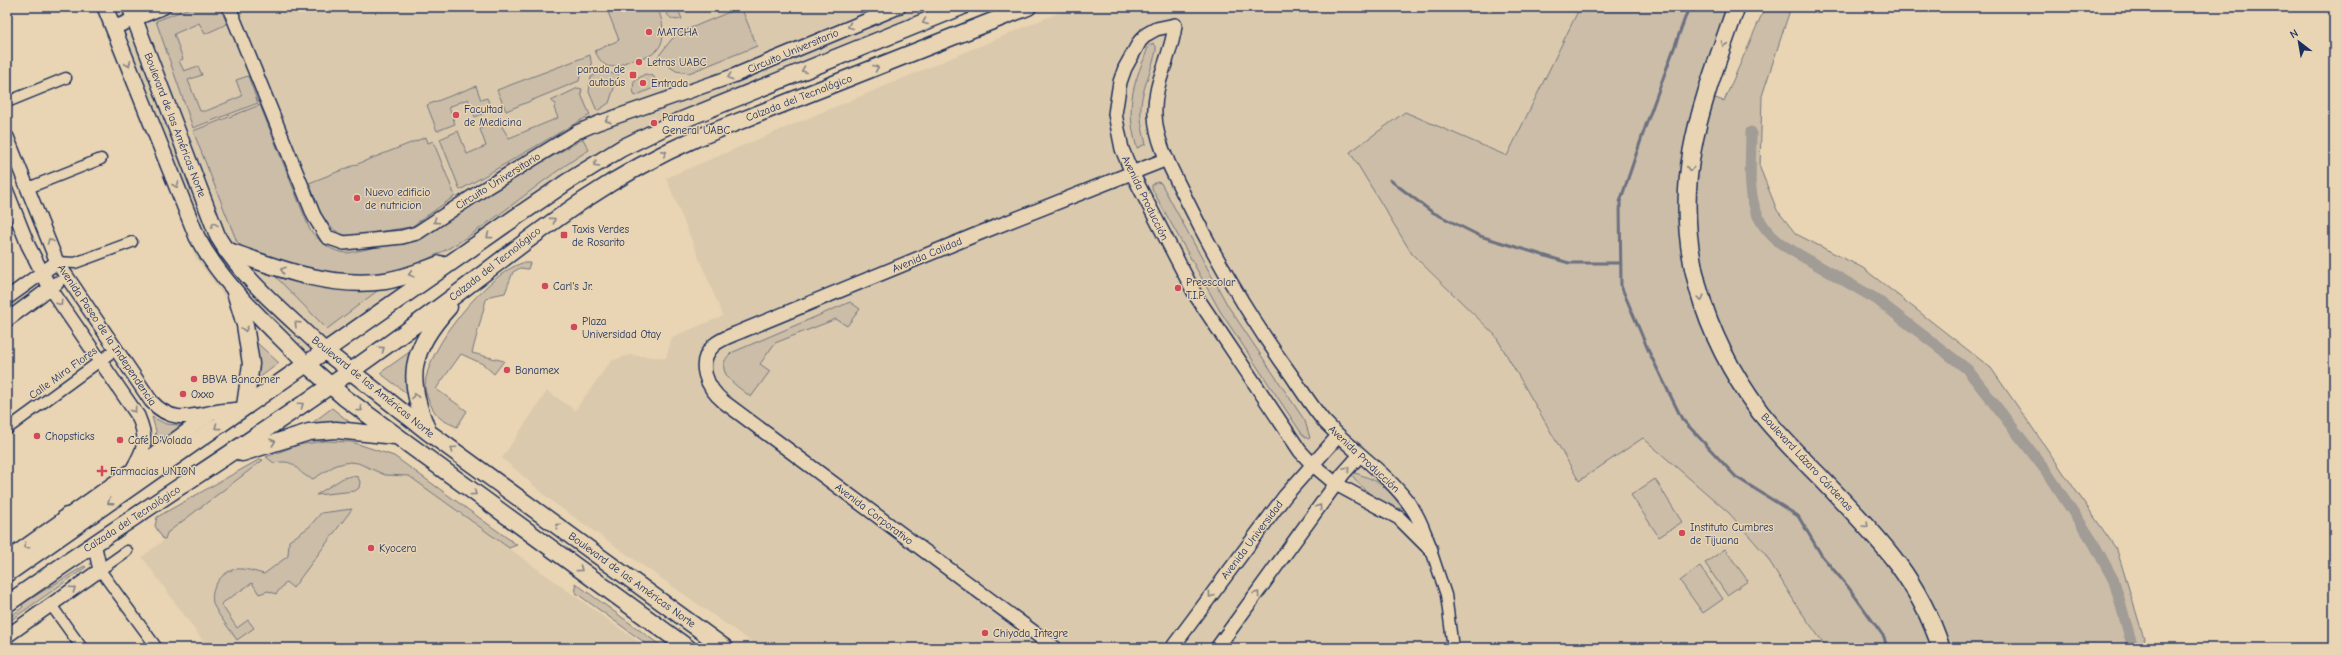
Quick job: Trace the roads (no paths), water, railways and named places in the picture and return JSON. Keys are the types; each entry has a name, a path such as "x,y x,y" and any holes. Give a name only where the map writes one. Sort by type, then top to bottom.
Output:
{"highway":[{"name":"Boulevard Lázaro Cárdenas","path":"1736,7 1702,107 1692,151 1687,195 1688,240 1695,277 1706,317 1723,355 1761,413 1884,544 1905,572 1926,606 1941,648"}],"main road":[{"path":"7,574 243,407 567,182 630,144 706,109 961,7"},
{"name":"Calzada del Tecnológico","path":"7,604 94,543 223,460 350,372 576,204 626,173 668,151 1028,7"},
{"name":"Boulevard de las Américas Norte","path":"109,8 113,28 196,237 214,266 235,292 329,386 688,648"},
{"name":"Boulevard de las Américas Norte","path":"132,13 218,237 226,250 249,277 325,351 350,372 428,432 725,648"},
{"path":"226,250 290,272 318,279 364,282 392,279 461,257"},
{"path":"428,432 417,406 414,388 414,368 420,348 430,331 466,287"},
{"path":"235,292 244,325 251,364 243,407"},
{"path":"223,460 286,438 310,432 336,430 398,437"},
{"path":"38,552 67,516"}],"street":[{"path":"113,28 132,13 164,7"},
{"name":"Circuito Universitario","path":"229,7 303,192 319,227 327,237 335,241 356,242 417,233 484,189 577,132 598,123 733,76 900,7"},
{"name":"Avenida Producción","path":"1431,550 1416,532 1399,518 1336,484 1312,464 1278,420 1196,296 1132,173 1117,132 1115,114 1120,82 1132,54 1140,41 1156,29 1175,25 1174,43 1161,79 1155,103 1156,128 1167,159 1200,226 1254,319 1321,417 1338,436 1392,484 1413,508 1431,550 1446,595 1453,648"},
{"path":"7,102 66,78"},
{"name":"Avenida Paseo de la Independencia","path":"7,136 57,262 115,350 151,401 166,414 188,417 243,407"},
{"path":"28,188 101,159"},
{"name":"Avenida Calidad","path":"704,370 709,353 714,346 722,340 980,233 1167,159"},
{"name":"Avenida Paseo de la Independencia","path":"8,194 41,273 99,361 138,416 144,430 144,447 131,472"},
{"path":"7,298 57,262 75,264 132,242"},
{"path":"7,320 66,277 75,264"},
{"name":"Calle Mira Flores","path":"7,428 115,350"},
{"name":"Avenida Corporativo","path":"704,370 709,387 724,402 1055,648"},
{"path":"7,559 214,412"},
{"name":"Avenida Universidad","path":"1172,648 1285,496 1338,436"},
{"path":"1217,648 1336,484 1360,455"},
{"path":"94,543 100,570 156,648"},
{"path":"7,636 127,551"},
{"path":"51,605 82,648"}],"waterway":[{"path":"1689,7 1620,202 1621,286 1649,352 1682,419 1736,477 1798,516 1822,556 1849,588 1884,637 1887,648"},
{"path":"1751,132 1750,181 1752,196 1762,224 1772,236 1786,247 1876,299 1967,369 2044,468 2093,542 2114,581 2133,648"},
{"path":"1390,180 1432,212 1480,236 1569,263 1621,263"}],"place":[{"name":"MATCHA","path":"649,32"},
{"name":"Letras UABC","path":"639,62"},
{"name":"parada de autobús","path":"633,75"},
{"name":"Entrada","path":"643,83"},
{"name":"Facultad de Medicina","path":"456,115"},
{"name":"Parada General UABC","path":"654,123"},
{"name":"Nuevo edificio de nutricion","path":"357,198"},
{"name":"Taxis Verdes de Rosarito","path":"564,235"},
{"name":"Carl's Jr.","path":"545,286"},
{"name":"Preescolar T.I.P.","path":"1178,288"},
{"name":"Plaza Universidad Otay","path":"574,327"},
{"name":"Banamex","path":"507,370"},
{"name":"BBVA Bancomer","path":"194,379"},
{"name":"Oxxo","path":"183,394"},
{"name":"Chopsticks","path":"37,436"},
{"name":"Café D'Volada","path":"120,440"},
{"name":"Farmacias UNION","path":"102,471"},
{"name":"Instituto Cumbres de Tijuana","path":"1682,533"},
{"name":"Kyocera","path":"371,548"},
{"name":"Chiyoda Integre","path":"985,633"}]}
